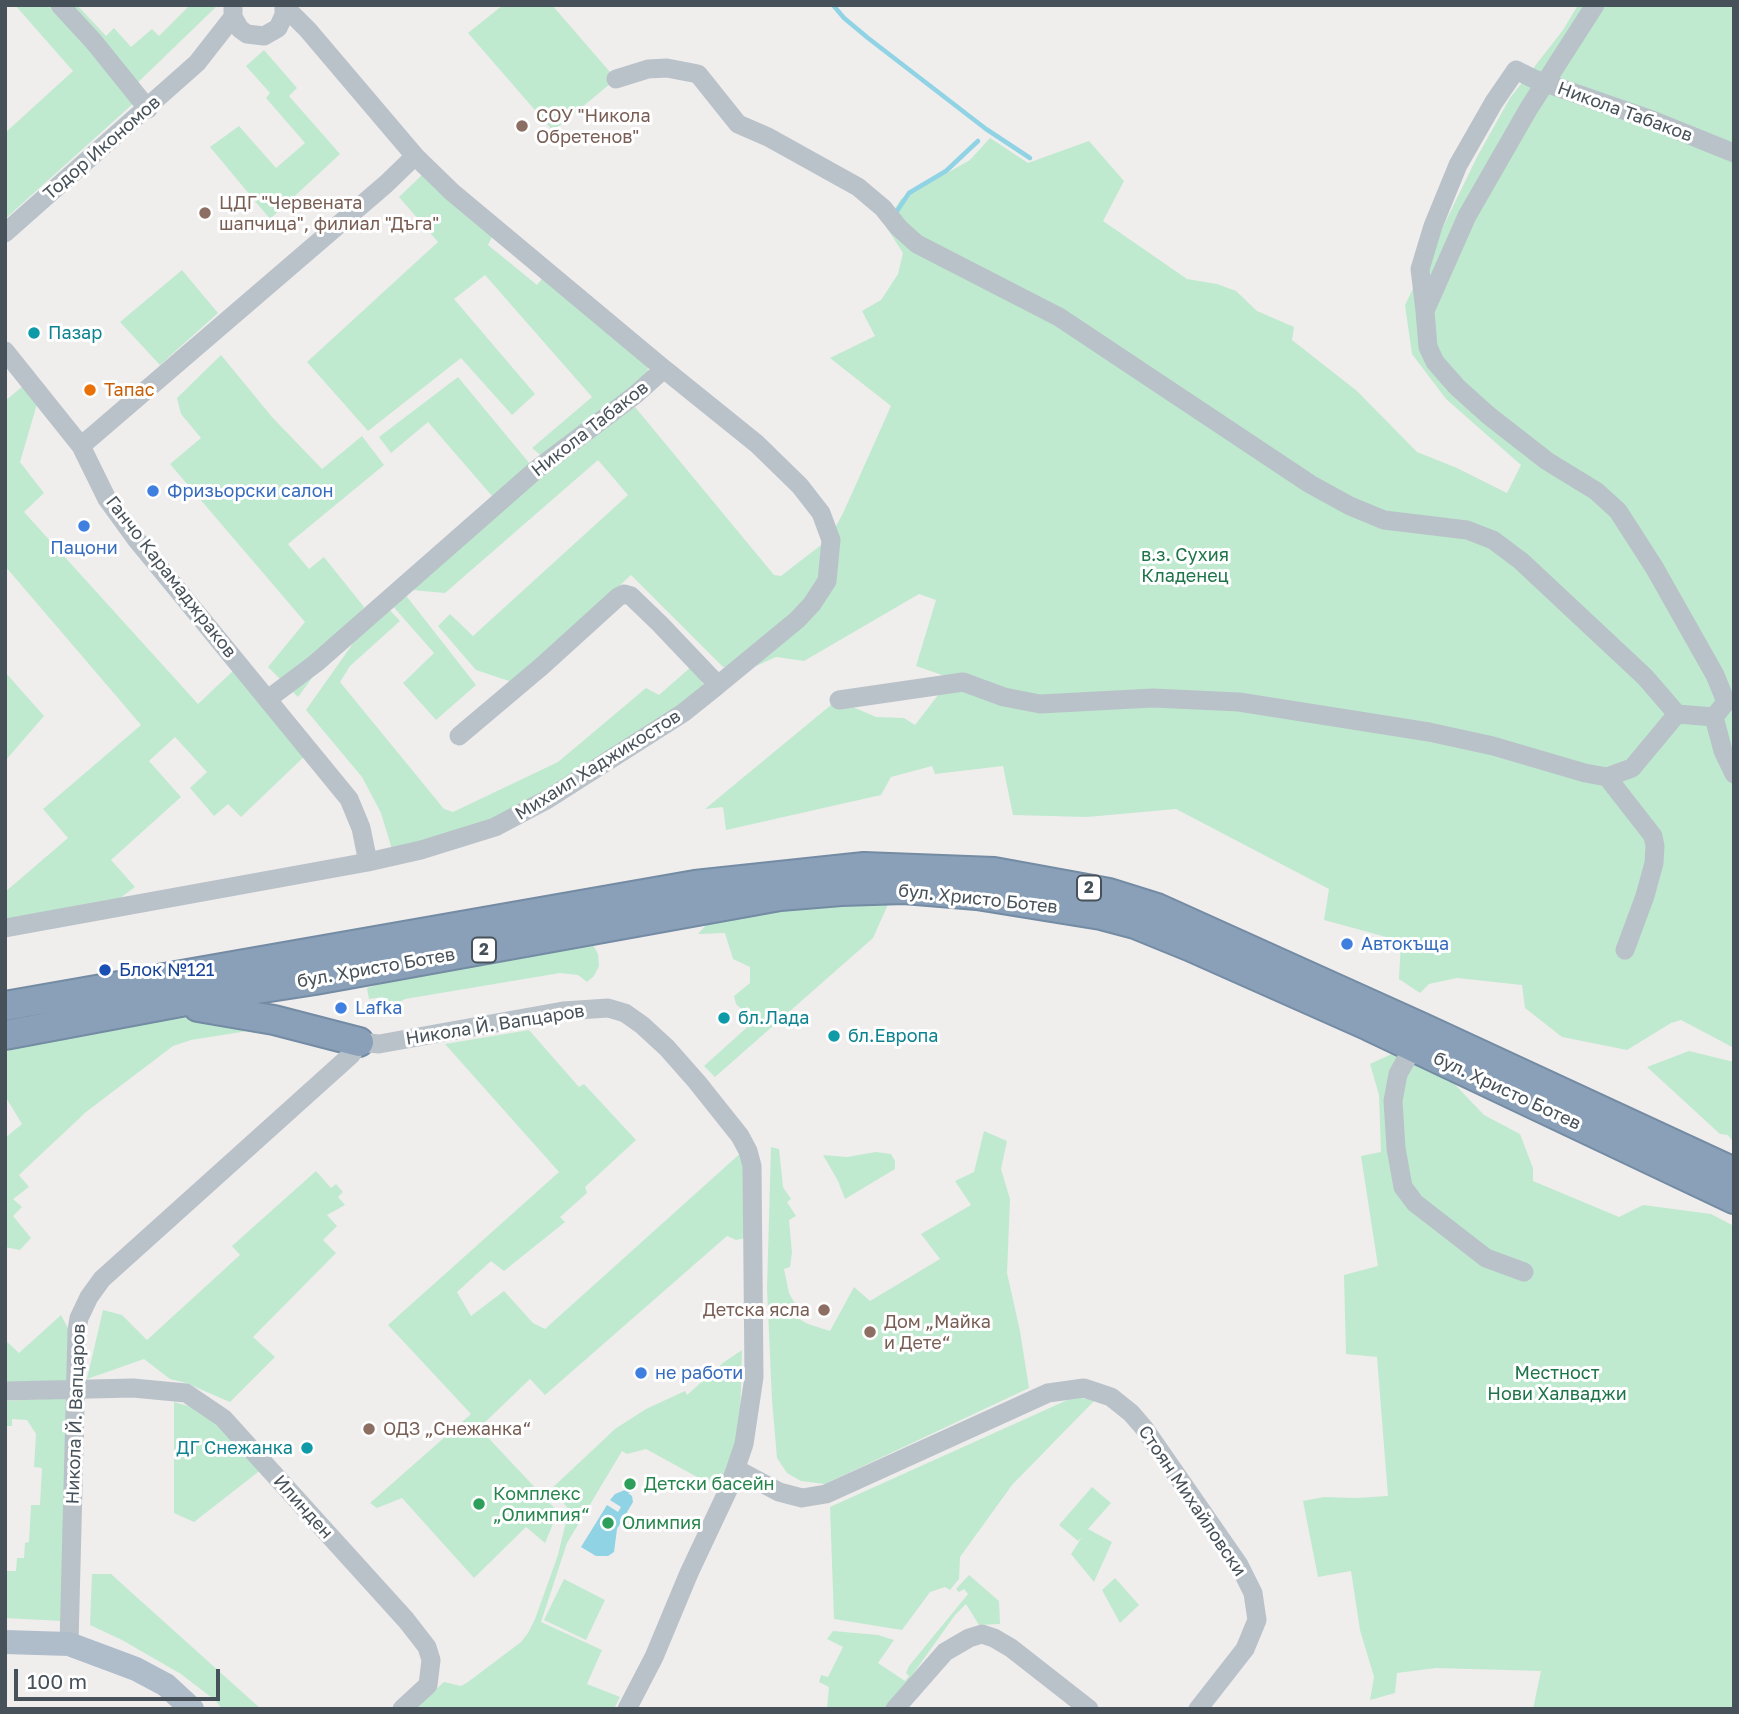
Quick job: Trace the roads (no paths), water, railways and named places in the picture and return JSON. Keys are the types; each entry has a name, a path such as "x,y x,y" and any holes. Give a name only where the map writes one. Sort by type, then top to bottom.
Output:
{"highway":[{"name":"бул. Христо Ботев","path":"5,1006 695,885 864,867 994,872 1109,893 1157,908 1734,1172"},
{"name":"бул. Христо Ботев","path":"228,1004 289,983 780,896 904,889 1018,900 1135,924 1189,946 1392,1036 1734,1199"},
{"path":"228,1004 217,988 222,979 246,963"},
{"path":"197,971 208,979 228,1004"},
{"path":"274,1020 271,999 274,992 289,983"},
{"path":"5,1035 161,1005 228,1004 274,1020 359,1042"}],"main road":[{"path":"5,1642 69,1644 136,1669 166,1685 192,1709"}],"street":[{"path":"60,5 148,109"},
{"path":"1595,5 1545,83 1467,216 1425,311 1428,347 1434,362 1488,415 1547,461 1595,491 1618,511 1654,567 1715,675 1725,708 1723,751 1734,774"},
{"path":"233,11 240,29 247,34 264,37 278,28 284,6"},
{"name":"Никола Табаков","path":"268,699 316,663 537,470 635,395 664,369 452,192 415,156 308,30 284,6"},
{"path":"197,63 233,11"},
{"path":"278,28 308,30"},
{"path":"197,63 247,34"},
{"name":"Тодор Икономов","path":"5,233 197,63"},
{"path":"616,79 648,69 667,68 698,74 738,124 859,187 883,208 916,244 1059,317 1310,484 1350,506 1384,520 1467,530 1493,540 1521,561 1645,677 1677,714"},
{"name":"Никола Табаков","path":"1425,311 1420,269 1433,226 1458,165 1494,102 1516,70 1734,153"},
{"path":"81,446 386,184 415,156"},
{"name":"Ганчо Карамаджраков","path":"5,351 81,446 107,499 136,539 349,799 361,828 368,862"},
{"name":"Михаил Хаджикостов","path":"5,928 368,862 421,850 495,827 548,799 683,713 797,620 812,604 827,581 831,540 821,513 800,486 757,444 664,369"},
{"path":"458,736 624,594 631,596 660,624 718,685"},
{"path":"839,700 963,682 1004,697 1040,704 1153,698 1239,702 1429,732 1493,746 1607,777 1632,768 1677,714 1725,708"},
{"path":"1607,777 1653,836 1656,846 1645,896 1625,950"},
{"name":"Никола Й. Вапцаров","path":"69,1644 74,1391 79,1318 102,1279 351,1055 359,1042 379,1044 563,1011 608,1008 625,1013 642,1025 698,1082 740,1136 752,1166 754,1377 744,1444 736,1469 654,1657 627,1709"},
{"path":"1411,1051 1398,1074 1393,1101 1396,1148 1403,1187 1415,1203 1486,1258 1524,1272"},
{"name":"Илинден","path":"5,1391 133,1388 186,1393 223,1418 406,1620 427,1647 430,1660 428,1685 402,1709"},
{"name":"Стоян Михайловски","path":"736,1469 779,1492 802,1498 827,1494 1048,1393 1084,1388 1111,1397 1144,1428 1239,1565 1253,1593 1256,1620 1245,1649 1198,1709"},
{"path":"895,1709 945,1652 982,1634 1012,1648 1089,1709"}],"water":[{"name":"Олимпия","path":"630,1477 635,1478 638,1485 634,1491 628,1493 633,1502 617,1529 614,1552 608,1556 596,1556 581,1547 607,1505 618,1512 621,1507 610,1500 615,1494 625,1490 623,1482"}],"waterway":[{"path":"833,5 868,38 986,129 1030,158"},
{"path":"895,214 909,193 946,171 978,141"}],"place":[{"name":"СОУ \"Никола Обретенов\"","path":"522,126"},
{"name":"ЦДГ \"Червената шапчица\", филиал \"Дъга\"","path":"205,213"},
{"name":"Пазар","path":"34,333"},
{"name":"Тапас","path":"90,390"},
{"name":"Фризьорски салон","path":"153,491"},
{"name":"Пацони","path":"84,526"},
{"name":"Автокъща","path":"1347,944"},
{"name":"Блок №121","path":"105,970"},
{"name":"Lafka","path":"341,1008"},
{"name":"бл.Лада","path":"724,1018"},
{"name":"бл.Европа","path":"834,1036"},
{"name":"Детска ясла","path":"824,1310"},
{"name":"Дом „Майка и Дете“","path":"870,1332"},
{"name":"не работи","path":"641,1373"},
{"name":"ОДЗ „Снежанка“","path":"369,1429"},
{"name":"ДГ Снежанка","path":"307,1448"},
{"name":"Детски басейн","path":"630,1484"},
{"name":"Комплекс „Олимпия“","path":"479,1504"},
{"name":"Олимпия","path":"608,1523"}],"park label":[{"name":"в.з. Сухия Кладенец","path":"1185,565"},
{"name":"Местност Нови Халваджи","path":"1557,1383"}]}
